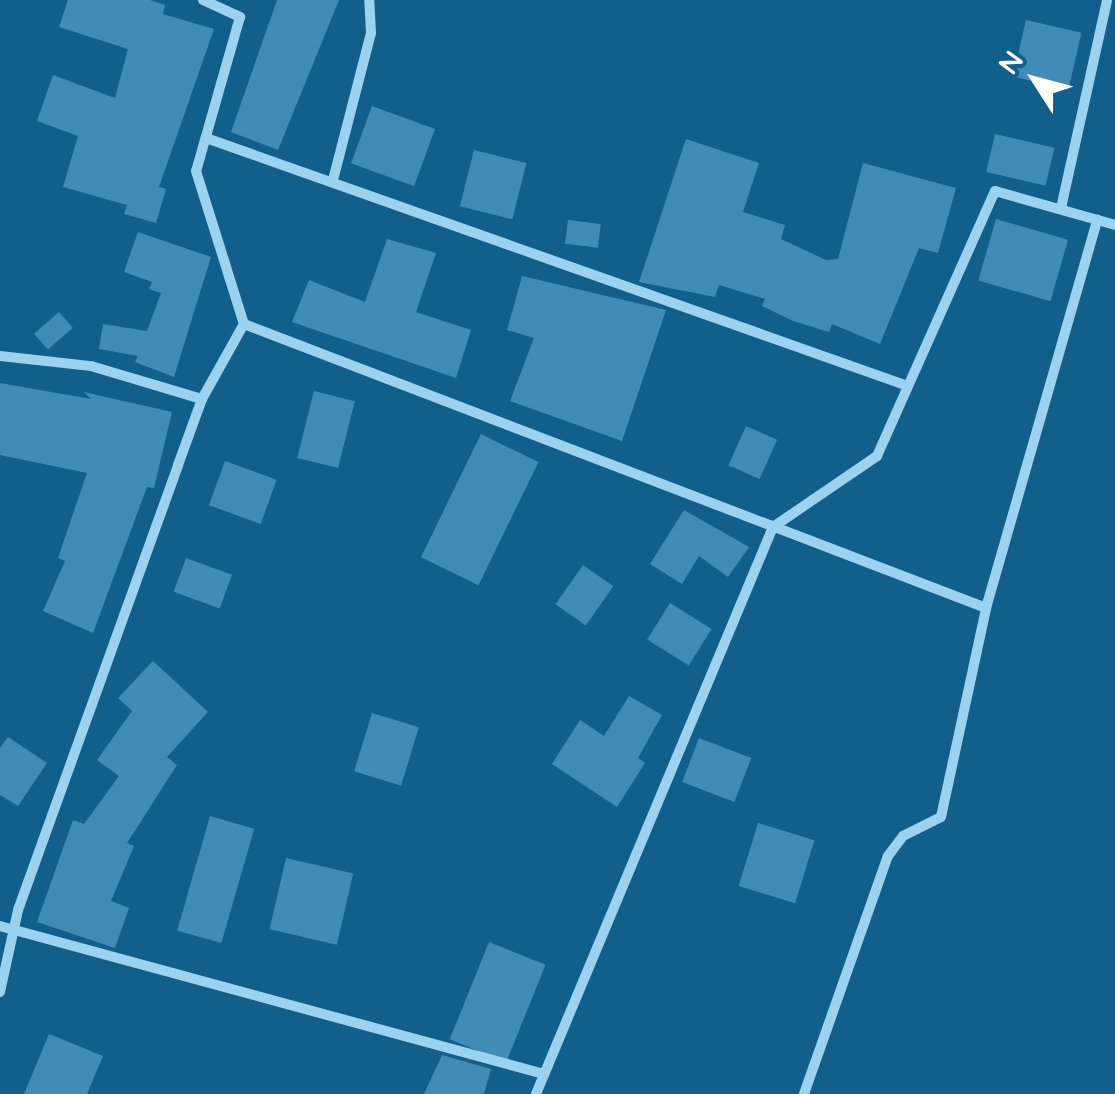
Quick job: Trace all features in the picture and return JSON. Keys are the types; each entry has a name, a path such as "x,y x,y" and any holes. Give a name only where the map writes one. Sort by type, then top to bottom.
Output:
{"street":[{"path":"0,992 14,930 202,399 244,324 196,171 240,17 203,0"},
{"path":"333,180 372,33 369,0"},
{"path":"1062,208 1107,0"},
{"path":"206,138 905,384"},
{"path":"536,1094 773,527 877,456 905,384 996,191 1115,225"},
{"path":"804,1094 888,856 903,836 941,817 986,608 1097,220"},
{"path":"244,324 625,465 773,527 986,608"},
{"path":"0,356 90,366 202,399"},
{"path":"0,926 544,1074"}],"building":[{"path":"68,0 150,0 165,5 163,14 214,29 159,187 166,189 156,223 124,214 127,205 63,187 78,136 37,121 53,75 115,98 128,49 59,27"},
{"path":"277,0 339,0 278,150 231,132"},
{"path":"1026,20 1082,33 1068,89 1013,77"},
{"path":"372,106 435,129 414,186 351,163"},
{"path":"995,134 1054,148 1046,186 986,172"},
{"path":"686,139 759,163 743,212 785,225 781,239 826,260 838,259 863,163 956,188 938,253 919,248 880,344 832,324 829,332 793,321 762,306 765,299 719,285 715,297 639,282"},
{"path":"474,150 526,163 512,219 460,206"},
{"path":"996,219 1068,240 1050,301 978,281"},
{"path":"568,220 601,224 598,248 565,244"},
{"path":"138,232 211,257 174,377 135,362 138,356 99,349 103,324 147,331 161,293 149,289 152,282 124,272"},
{"path":"387,239 436,253 416,312 471,330 456,378 292,322 309,280 365,302"},
{"path":"522,276 666,310 622,441 510,401 534,338 507,330"},
{"path":"59,312 73,328 48,349 34,334"},
{"path":"0,383 91,399 84,392 172,412 154,488 147,487 93,633 43,611 65,561 58,558 87,473 0,455"},
{"path":"314,391 355,401 338,468 297,458"},
{"path":"746,426 777,440 760,479 729,465"},
{"path":"481,434 539,462 478,585 421,557"},
{"path":"225,461 277,480 261,524 209,505"},
{"path":"684,510 749,547 728,577 699,556 682,584 650,564"},
{"path":"186,558 232,575 220,609 174,592"},
{"path":"583,565 613,586 586,626 555,604"},
{"path":"670,603 712,629 689,665 647,639"},
{"path":"153,661 208,712 167,757 177,765 127,843 134,846 111,901 129,908 115,948 37,922 73,820 84,824 119,776 97,760 132,711 118,698"},
{"path":"629,696 662,715 638,758 645,763 617,807 552,764 580,720 604,736"},
{"path":"372,713 419,727 401,786 354,771"},
{"path":"8,737 47,763 18,806 0,795 0,748"},
{"path":"699,738 751,758 734,802 682,782"},
{"path":"210,816 254,829 221,943 177,930"},
{"path":"758,823 814,840 795,903 739,886"},
{"path":"286,858 353,874 337,945 270,929"},
{"path":"489,942 546,965 506,1062 450,1039"},
{"path":"49,1034 103,1056 87,1094 24,1094"},
{"path":"442,1055 491,1069 484,1094 424,1094"}]}
